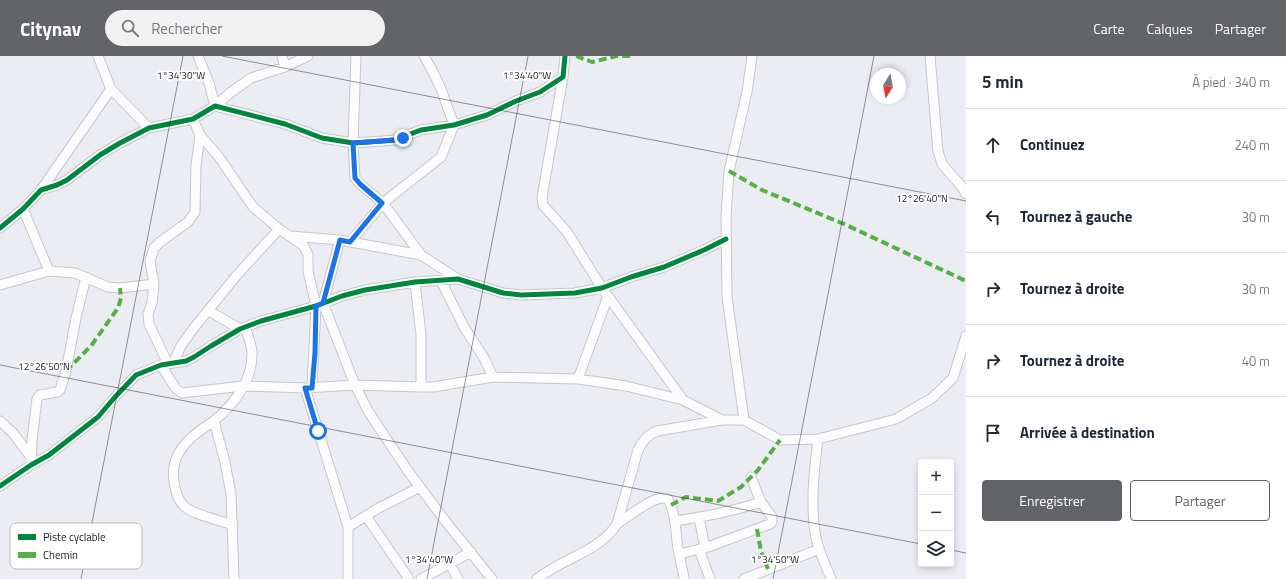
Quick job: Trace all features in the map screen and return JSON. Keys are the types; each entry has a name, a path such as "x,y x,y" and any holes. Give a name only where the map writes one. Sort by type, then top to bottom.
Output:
{"street":[{"path":"98,56 111,89 149,128"},
{"path":"198,56 209,83 215,106"},
{"path":"282,56 285,67"},
{"path":"41,190 58,185 67,180 100,155 149,128 193,119 215,106 251,78 285,67 308,56"},
{"path":"356,56 353,143 355,178 382,203 421,256 458,280 503,293 522,295 605,292 704,250 726,239"},
{"path":"348,579 348,527 308,388 315,353 320,304 345,241 382,203 441,157 454,125 441,89 424,56"},
{"path":"565,56 563,77 542,202 543,205 567,232 605,292 683,400"},
{"path":"744,420 727,297 726,239 729,171 747,92 752,56"},
{"path":"930,56 938,151 942,164 962,187 966,194"},
{"path":"215,106 285,124 322,138 353,143 394,140 421,130 454,125 487,115 516,101 540,92 563,77"},
{"path":"0,228 23,209 41,190 111,89"},
{"path":"193,119 200,135 219,157 253,207 288,236 304,246 307,250 308,271 320,304 355,385 368,411 420,487 492,579"},
{"path":"200,135 196,166 195,212 188,222 154,248 150,261 154,284 152,303 148,314 149,324 167,364 176,389 182,393 243,386 308,388 355,385 432,387 493,377 578,379 626,386 683,400 722,420"},
{"path":"23,209 49,271"},
{"path":"167,364 237,275 279,229"},
{"path":"288,236 345,241 421,256"},
{"path":"0,285 49,271 75,273 108,287 120,288 154,284"},
{"path":"31,461 37,399 40,395 57,392 60,390 66,371 74,326 86,277"},
{"path":"0,486 4,480 31,461 49,455 98,417 136,375 167,364 186,361 243,328 261,321 342,296 365,290 415,282 458,280"},
{"path":"442,281 464,327 484,358 493,377"},
{"path":"415,282 421,334 421,387"},
{"path":"578,379 605,292"},
{"path":"210,311 243,328 250,344 252,354 248,377 232,405 214,421 199,430 189,439 180,451 173,465 172,479 176,491 184,506 198,513 233,525"},
{"path":"537,579 545,572 596,545 610,534 617,524 638,450 642,441 650,434 657,431 722,420 744,420 780,440 818,439 896,419 932,398 953,378 966,336"},
{"path":"0,421 13,433 31,461"},
{"path":"214,421 230,487 233,525 234,579"},
{"path":"818,439 814,477 814,518 816,538 819,549 831,579"},
{"path":"679,554 702,548 772,522 772,517 761,502 751,477"},
{"path":"348,527 377,509 420,487"},
{"path":"617,524 647,504 664,497 668,499 675,521 684,579"},
{"path":"675,521 699,518 736,510 761,502"},
{"path":"366,516 408,579"},
{"path":"699,518 702,548 710,579"},
{"path":"749,578 819,549"},
{"path":"421,579 471,552"},
{"path":"450,564 458,579"}],"marked path":[{"path":"576,56 592,62 617,56 634,56"},
{"path":"729,171 762,190 844,224 966,281"},
{"path":"66,371 91,346 118,308 121,298 120,288"},
{"path":"671,505 686,497 718,501 741,487 758,470 780,440"},
{"path":"757,529 761,551 768,569"}],"cycle path":[{"path":"0,228 23,209 41,190 67,180 100,155 120,143 149,128 193,119 215,106 285,124 322,138 353,143 394,140 421,130 454,125 487,115 516,101 540,92 563,77 565,56"},
{"path":"0,486 49,455 98,417 136,375 161,365 186,361 240,329 261,321 316,306 342,296 365,290 415,282 458,279 503,293 521,295 575,293 602,288 664,267 726,239"}],"route":[{"path":"318,431 305,388 312,388 315,353 316,306 323,303 340,240 350,242 382,203 356,181 354,176 353,143 403,138"}]}
